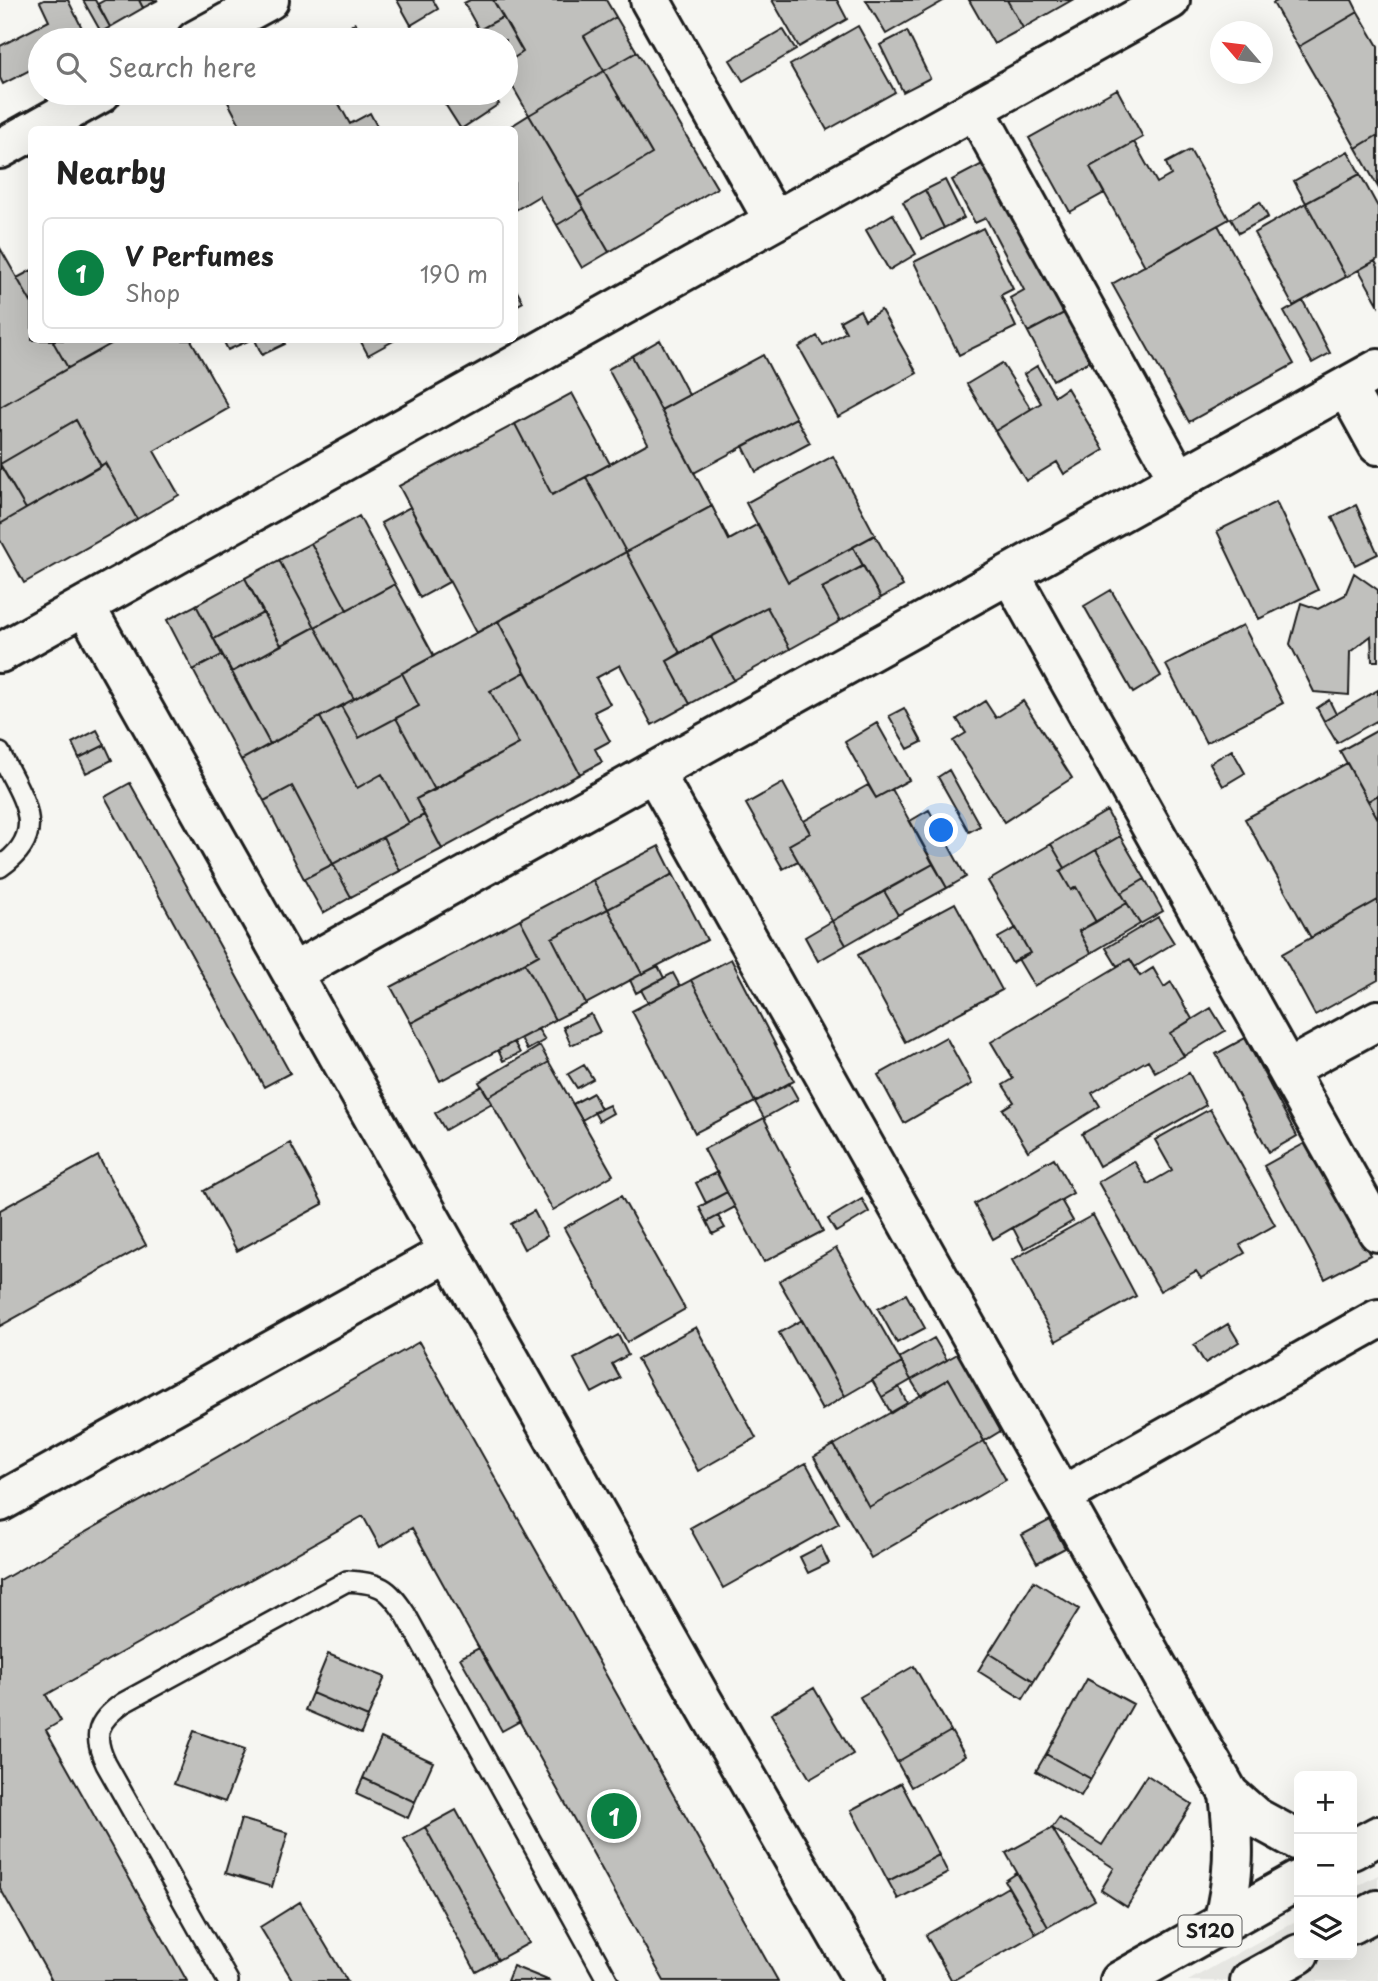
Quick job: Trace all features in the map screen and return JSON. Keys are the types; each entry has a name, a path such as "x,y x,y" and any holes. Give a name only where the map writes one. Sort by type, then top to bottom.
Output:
{"street":[{"path":"218,28 269,0"},
{"path":"650,0 774,221"},
{"path":"0,653 1170,0"},
{"path":"40,126 79,105"},
{"path":"975,109 1179,480"},
{"path":"0,149 28,133"},
{"path":"292,973 1362,378 1378,445"},
{"path":"1010,575 1378,1232"},
{"path":"85,606 861,1979"},
{"path":"654,772 1229,1794 1255,1817 1294,1838"},
{"path":"1288,1069 1378,1020"},
{"path":"0,1502 449,1252"},
{"path":"1062,1496 1378,1320"},
{"path":"1223,1923 1235,1859 1229,1794"},
{"path":"1357,1847 1378,1836"},
{"name":"S120","path":"1120,1981 1294,1883"},
{"path":"1357,1921 1378,1910"},
{"path":"1250,1981 1294,1957"}],"lane":[{"path":"0,753 27,809 29,831 20,852 0,867"},
{"path":"229,1981 106,1764 98,1747 99,1729 108,1713 123,1703 324,1591 347,1581 372,1583 393,1595 608,1981"}],"shaded area":[{"path":"1378,1875 1378,1981 1188,1981 1294,1922 1294,1960 1357,1960 1357,1886"}],"building":[{"path":"68,0 82,28 35,28 49,21 40,2"},
{"path":"83,0 95,0 110,27 99,28"},
{"path":"105,0 139,0 143,8 110,27 98,4"},
{"path":"139,0 158,0 143,8"},
{"path":"397,0 433,0 438,9 411,25"},
{"path":"470,0 493,0 503,17 478,28 464,3"},
{"path":"493,0 606,0 616,17 584,36 604,71 529,115 518,96 518,55 523,52 518,43 518,28 509,28"},
{"path":"772,0 837,0 847,19 799,47"},
{"path":"866,0 945,0 886,34"},
{"path":"969,0 1007,0 1023,28 994,44"},
{"path":"1007,0 1072,0 1023,28"},
{"path":"1279,0 1352,0 1358,12 1298,47 1273,3"},
{"path":"1358,12 1378,46 1378,135 1356,148 1298,47"},
{"path":"503,17 509,28 483,28"},
{"path":"616,17 637,52 604,71 584,36"},
{"path":"858,26 895,92 827,130 790,65"},
{"path":"783,29 796,50 743,81 730,60"},
{"path":"907,31 930,78 903,92 880,45"},
{"path":"28,32 28,71 3,84 0,78 0,46"},
{"path":"637,52 717,188 609,252 578,198 652,154 604,71"},
{"path":"604,71 652,154 578,198 529,115"},
{"path":"1117,89 1143,137 1090,167 1104,193 1070,212 1029,138"},
{"path":"229,105 340,105 350,124 370,113 377,126 241,126"},
{"path":"446,105 497,105 466,126 459,126"},
{"path":"529,115 584,209 557,225 539,196 518,209 518,126 511,126"},
{"path":"1378,135 1378,187 1356,148"},
{"path":"1134,142 1157,183 1171,175 1166,163 1190,150 1229,219 1145,266 1090,167"},
{"path":"1348,151 1360,174 1306,203 1294,181"},
{"path":"986,162 1066,312 1028,332 1010,298 1024,290 986,218 975,223 952,180"},
{"path":"1360,174 1378,207 1378,259 1346,277 1306,203"},
{"path":"945,180 964,218 944,228 925,190"},
{"path":"925,190 944,228 922,239 903,202"},
{"path":"1260,202 1268,217 1239,233 1231,219"},
{"path":"1306,203 1346,277 1293,306 1254,233"},
{"path":"584,209 609,252 582,268 557,225"},
{"path":"893,214 916,254 889,270 866,230"},
{"path":"1218,225 1294,364 1189,422 1112,284"},
{"path":"983,228 1013,289 1001,295 1016,327 959,355 914,262"},
{"path":"0,248 28,297 28,343 54,343 68,368 0,407"},
{"path":"1375,261 1378,267 1378,304 1359,270"},
{"path":"28,272 28,297 17,278"},
{"path":"1303,301 1330,353 1312,363 1284,312"},
{"path":"860,310 865,320 881,310 917,373 838,417 799,347 817,336 823,345 846,332 840,321"},
{"path":"1066,312 1092,360 1053,380 1028,332"},
{"path":"660,340 689,395 661,410 632,356"},
{"path":"54,343 113,343 68,368"},
{"path":"113,343 193,343 229,408 154,451 179,495 137,519 105,463 101,466 76,420 0,464 0,407"},
{"path":"224,343 243,343 228,350"},
{"path":"256,343 284,343 285,344 262,355"},
{"path":"362,343 390,343 368,355"},
{"path":"763,355 796,418 694,473 661,410"},
{"path":"632,356 712,506 626,552 586,477 648,443 608,369"},
{"path":"1002,363 1031,409 995,431 967,384"},
{"path":"1037,366 1055,396 1067,388 1104,450 1064,474 1057,462 1026,481 995,431 1041,403 1024,374"},
{"path":"572,393 610,464 552,495 515,424"},
{"path":"796,418 810,443 756,472 743,446"},
{"path":"76,420 101,466 26,509 0,464"},
{"path":"515,424 552,495 586,477 626,552 477,633 399,486"},
{"path":"833,456 875,535 788,582 746,503"},
{"path":"105,463 137,519 24,583 0,540 0,524"},
{"path":"0,465 26,509 0,524"},
{"path":"1276,502 1318,590 1259,619 1217,531"},
{"path":"1356,505 1378,554 1355,565 1332,517"},
{"path":"712,506 729,540 758,524 788,582 853,547 863,566 822,588 840,621 790,649 767,607 680,653 626,552"},
{"path":"410,507 449,582 420,598 381,523"},
{"path":"359,516 395,584 347,610 311,543"},
{"path":"875,535 903,586 881,598 853,547"},
{"path":"311,543 347,610 315,627 279,560"},
{"path":"626,552 680,653 667,661 690,704 652,725 620,665 596,678 610,704 594,712 610,741 595,749 602,762 580,774 498,621"},
{"path":"279,560 315,627 281,645 245,578"},
{"path":"863,566 881,598 840,621 822,588"},
{"path":"1354,573 1378,590 1378,661 1372,661 1371,636 1350,652 1349,695 1314,692 1290,644 1301,603 1318,609 1345,595"},
{"path":"245,578 263,613 214,639 196,605"},
{"path":"395,584 434,656 354,699 315,627"},
{"path":"1111,590 1161,676 1133,693 1084,606"},
{"path":"196,605 222,655 193,670 167,620"},
{"path":"767,607 790,649 734,680 711,637"},
{"path":"263,613 281,645 232,672 214,639"},
{"path":"498,621 525,672 490,691 519,744 435,790 396,718 419,706 402,673"},
{"path":"1243,625 1283,703 1206,743 1166,665"},
{"path":"315,627 354,699 270,744 232,672"},
{"path":"711,637 734,680 690,704 667,661"},
{"path":"222,655 270,744 241,760 193,670"},
{"path":"525,672 580,774 442,849 416,799 519,744 490,691"},
{"path":"402,673 419,706 359,738 341,706"},
{"path":"1378,690 1378,720 1337,743 1324,721"},
{"path":"1329,700 1336,714 1324,721 1317,708"},
{"path":"985,701 996,718 1023,701 1072,778 1004,822 953,741 966,733 957,719"},
{"path":"341,706 359,738 396,718 435,790 416,799 424,815 409,823 382,774 357,788 320,717"},
{"path":"904,708 922,742 908,749 889,716"},
{"path":"320,717 357,788 382,774 409,823 333,864 292,786 264,801 241,760"},
{"path":"877,723 909,780 876,798 845,742"},
{"path":"97,730 105,745 79,758 72,743"},
{"path":"1378,730 1378,795 1368,801 1340,751"},
{"path":"105,745 112,760 86,773 79,758"},
{"path":"1232,750 1245,773 1223,786 1210,763"},
{"path":"1347,763 1378,819 1378,900 1311,938 1245,819"},
{"path":"949,770 980,826 969,832 938,777"},
{"path":"130,783 290,1073 264,1087 105,797"},
{"path":"783,783 810,833 789,845 798,861 783,869 746,804"},
{"path":"868,785 876,798 892,789 933,864 832,921 789,845 810,833 804,821"},
{"path":"292,786 333,864 304,879 264,801"},
{"path":"1378,795 1378,819 1368,801"},
{"path":"929,810 966,877 947,888 910,821"},
{"path":"1107,811 1120,836 1065,868 1051,844"},
{"path":"424,815 442,849 400,871 383,837"},
{"path":"1120,836 1145,879 1121,893 1096,850"},
{"path":"383,837 400,871 351,897 333,864"},
{"path":"1051,844 1065,868 1060,871 1071,890 1076,887 1096,922 1079,931 1091,953 1034,986 1018,959 1030,953 988,881"},
{"path":"659,846 673,874 608,909 593,880"},
{"path":"1096,850 1127,903 1096,922 1076,887 1071,890 1060,871"},
{"path":"333,864 351,897 323,913 304,879"},
{"path":"933,864 947,888 898,915 884,891"},
{"path":"673,874 707,940 642,974 608,909"},
{"path":"1145,879 1163,911 1140,924 1121,893"},
{"path":"593,880 608,909 552,938 586,1004 555,1020 525,963 539,955 520,919"},
{"path":"884,891 898,915 846,945 832,921"},
{"path":"1378,900 1378,980 1315,1015 1282,954"},
{"path":"955,903 1002,990 905,1042 858,955"},
{"path":"1127,903 1140,924 1091,953 1079,931"},
{"path":"608,909 642,974 586,1004 552,938"},
{"path":"1158,917 1174,943 1135,967 1130,959 1117,966 1106,948"},
{"path":"520,919 539,955 411,1023 391,987"},
{"path":"832,921 846,945 818,961 805,937"},
{"path":"1016,928 1030,953 1012,963 998,938"},
{"path":"731,959 794,1081 755,1102 691,980"},
{"path":"1130,959 1140,976 1153,968 1164,987 1171,982 1192,1019 1170,1033 1184,1056 1155,1072 1148,1060 1092,1093 1100,1106 1028,1151 1003,1109 1014,1102 1003,1085 1013,1079 991,1042"},
{"path":"525,963 555,1020 440,1081 411,1023"},
{"path":"658,966 664,978 636,993 630,980"},
{"path":"673,973 680,986 648,1003 641,990"},
{"path":"691,980 755,1102 695,1133 632,1011"},
{"path":"1211,1008 1225,1031 1184,1056 1170,1033"},
{"path":"591,1014 600,1032 571,1045 563,1027"},
{"path":"538,1029 545,1040 527,1050 521,1038"},
{"path":"946,1037 972,1084 904,1123 878,1075"},
{"path":"1245,1038 1297,1136 1269,1152 1216,1054"},
{"path":"514,1042 520,1053 503,1061 498,1050"},
{"path":"540,1046 549,1062 488,1097 479,1082"},
{"path":"549,1062 613,1175 553,1210 488,1097"},
{"path":"584,1065 593,1079 577,1088 568,1074"},
{"path":"1189,1073 1206,1105 1099,1166 1082,1134"},
{"path":"789,1083 798,1099 764,1118 755,1102"},
{"path":"482,1086 492,1103 445,1130 435,1113"},
{"path":"593,1093 601,1109 582,1120 573,1104"},
{"path":"609,1105 613,1113 599,1121 594,1112"},
{"path":"1210,1109 1275,1225 1240,1245 1245,1253 1201,1278 1196,1271 1160,1291 1098,1182 1134,1161 1148,1184 1172,1170 1155,1140"},
{"path":"764,1118 823,1231 764,1262 704,1149"},
{"path":"1309,1141 1370,1255 1325,1279 1264,1166"},
{"path":"290,1143 323,1204 237,1251 204,1191"},
{"path":"98,1156 146,1245 0,1326 0,1210"},
{"path":"1054,1158 1073,1193 993,1239 974,1204"},
{"path":"717,1172 727,1192 706,1203 696,1183"},
{"path":"727,1192 735,1207 707,1222 699,1207"},
{"path":"621,1196 685,1309 627,1342 564,1228"},
{"path":"862,1199 869,1212 836,1232 828,1219"},
{"path":"1061,1200 1073,1221 1024,1249 1013,1228"},
{"path":"534,1211 547,1236 524,1249 511,1224"},
{"path":"1093,1215 1136,1296 1056,1341 1012,1260"},
{"path":"718,1216 725,1228 713,1234 707,1222"},
{"path":"836,1248 902,1363 845,1396 779,1281"},
{"path":"906,1294 925,1328 897,1343 878,1309"},
{"path":"802,1320 845,1396 822,1410 779,1333"},
{"path":"1228,1324 1239,1342 1205,1363 1194,1345"},
{"path":"696,1327 756,1438 698,1471 637,1359"},
{"path":"618,1335 628,1355 612,1364 620,1378 592,1393 574,1359"},
{"path":"934,1338 947,1360 911,1380 899,1358"},
{"path":"419,1342 778,1981 664,1981 412,1528 380,1547 363,1516 46,1695 61,1721 46,1730 187,1981 52,1981 0,1888 0,1581"},
{"path":"961,1352 1004,1429 984,1441 949,1379 921,1396 911,1380"},
{"path":"902,1363 911,1380 882,1397 872,1380"},
{"path":"949,1379 984,1441 869,1507 834,1445"},
{"path":"899,1387 907,1403 891,1413 882,1397"},
{"path":"984,1441 1006,1480 871,1558 814,1457 834,1445 869,1507"},
{"path":"806,1463 839,1523 723,1588 690,1528"},
{"path":"1050,1520 1065,1548 1037,1563 1022,1535"},
{"path":"821,1546 829,1563 808,1573 800,1557"},
{"path":"1034,1581 1079,1609 1034,1681 989,1653"},
{"path":"479,1648 520,1721 502,1731 460,1658"},
{"path":"989,1653 1034,1681 1023,1699 978,1671"},
{"path":"328,1654 385,1677 368,1717 312,1693"},
{"path":"914,1666 951,1731 897,1762 860,1697"},
{"path":"1087,1679 1133,1704 1091,1779 1046,1754"},
{"path":"814,1688 853,1754 810,1779 771,1714"},
{"path":"312,1693 368,1717 361,1734 305,1710"},
{"path":"194,1731 245,1749 225,1802 174,1784"},
{"path":"951,1731 965,1756 911,1787 897,1762"},
{"path":"381,1738 433,1762 415,1802 363,1778"},
{"path":"1046,1754 1091,1779 1081,1796 1036,1771"},
{"path":"1147,1775 1192,1804 1127,1907 1101,1890 1114,1868 1052,1828 1059,1818 1102,1845"},
{"path":"363,1778 415,1802 408,1818 356,1794"},
{"path":"901,1783 939,1855 888,1881 851,1810"},
{"path":"456,1810 529,1943 498,1960 425,1827"},
{"path":"241,1819 288,1833 272,1887 225,1873"},
{"path":"425,1827 498,1960 476,1972 404,1839"},
{"path":"1052,1828 1095,1900 1048,1927 1006,1853"},
{"path":"939,1855 948,1873 898,1899 888,1881"},
{"path":"1017,1873 1048,1927 1036,1934 1005,1881"},
{"path":"1008,1887 1036,1934 952,1981 926,1935"},
{"path":"300,1902 347,1981 293,1981 260,1927"},
{"path":"513,1966 550,1981 507,1981"}],"place":[{"name":"V Perfumes","path":"614,1816"}]}
